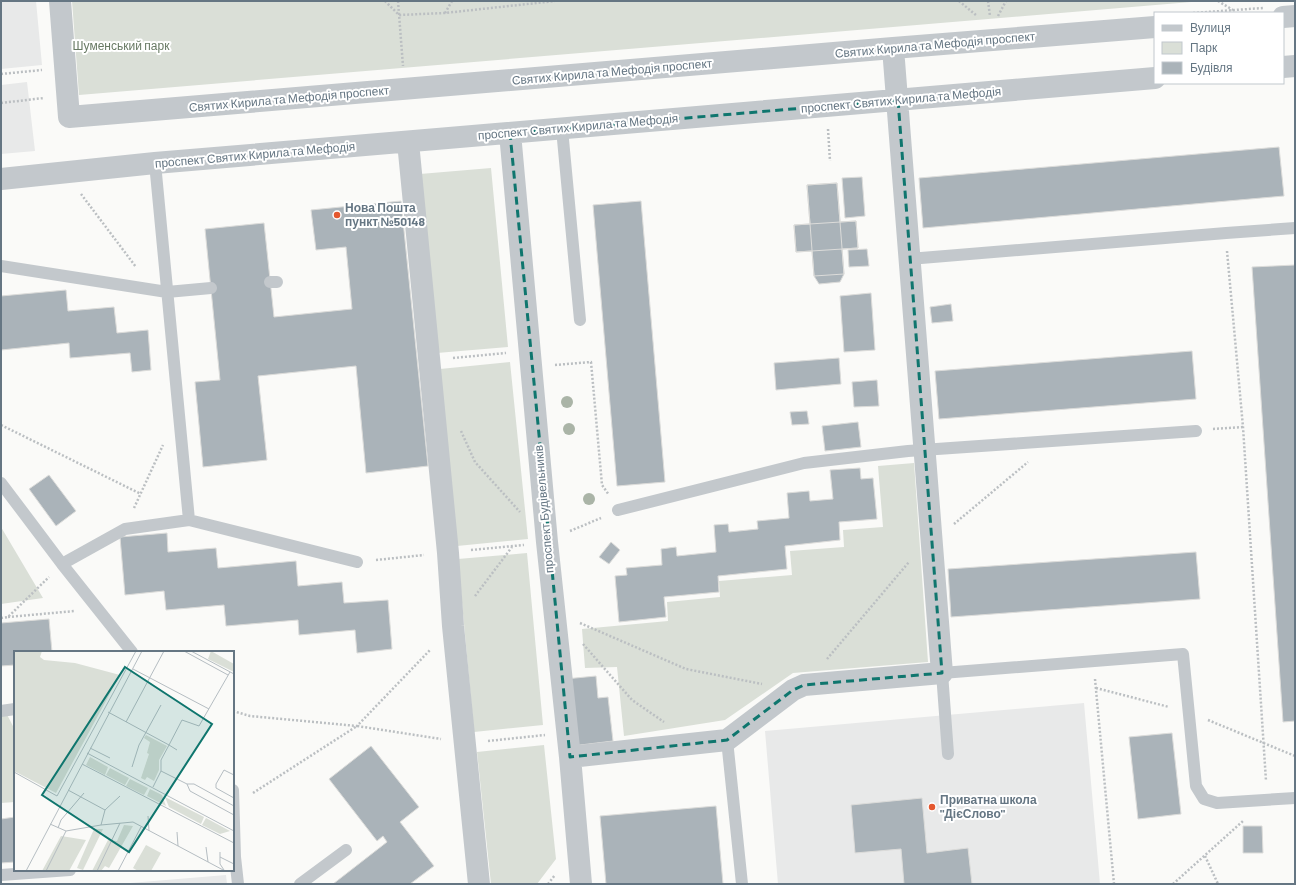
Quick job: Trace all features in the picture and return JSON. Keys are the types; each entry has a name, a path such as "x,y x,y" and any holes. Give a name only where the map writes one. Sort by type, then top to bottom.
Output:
{"street":[{"path":"60,1 65,68"},
{"path":"1284,17 1295,16"},
{"name":"Святих Кирила та Мефодія проспект","path":"65,68 69,117 893,48 1154,28"},
{"path":"570,757 727,740 798,687 942,673 893,48"},
{"path":"1284,67 1295,66"},
{"name":"проспект Святих Кирила та Мефодія","path":"1,178 155,163 1154,78"},
{"name":"проспект Будівельників","path":"510,133 547,542 570,757 581,884"},
{"path":"408,142 448,553 453,626 466,743 479,884"}],"lane":[{"path":"562,129 580,320"},
{"path":"155,163 189,520"},
{"path":"909,259 1295,228"},
{"path":"1,266 168,292 211,288"},
{"path":"618,510 804,463 925,450 1196,430"},
{"path":"1,483 62,564 131,651"},
{"path":"62,564 125,529 189,520 357,562"},
{"path":"948,754 942,673 1183,654 1196,786 1204,799 1217,803 1295,798"},
{"path":"1,711 14,710"},
{"path":"727,740 742,884"},
{"path":"234,805 234,857 238,884"},
{"path":"300,884 346,850"},
{"path":"1,875 56,871"}],"path":[{"path":"385,1 399,15 445,13 555,1"},
{"path":"445,13 452,1"},
{"path":"959,1 980,19"},
{"path":"1218,1 1233,10"},
{"path":"1206,12 1264,8"},
{"path":"1,74 65,68"},
{"path":"828,129 830,161"},
{"path":"65,172 153,290"},
{"path":"1172,884 1267,800 1243,427 1226,233"},
{"path":"430,360 529,351"},
{"path":"357,562 547,542 618,510 602,485 591,362 551,365"},
{"path":"125,529 178,410"},
{"path":"1,425 141,494"},
{"path":"459,426 475,462 521,513"},
{"path":"1196,430 1243,427"},
{"path":"554,612 686,669 798,687 916,554 931,544 1053,441"},
{"path":"8,617 62,564"},
{"path":"1,618 98,608"},
{"path":"580,641 632,700 695,744"},
{"path":"1094,661 1114,884"},
{"path":"234,711 250,716 357,726 466,743 567,733"},
{"path":"234,805 357,726"},
{"path":"1205,855 1218,884"}],"highlighted area":[{"path":"898,100 942,673 804,685 793,690 727,740 570,757 510,133"}],"shaded area":[{"path":"1,1 36,1 42,65 1,69"},
{"path":"27,82 35,151 1,154 1,85"},
{"name":"Приватна школа \"ДієСлово\"","path":"1084,703 1100,884 778,884 765,731"},
{"path":"226,875 227,884 118,884"}],"green space":[{"name":"Шуменський парк","path":"72,1 1203,1 79,95"},
{"path":"491,168 508,347 437,353 420,174"},
{"path":"510,362 528,539 457,546 440,369"},
{"path":"914,463 928,662 793,673 725,720 624,736 617,667 585,668 582,629 668,621 667,602 720,597 719,581 792,575 790,551 844,547 843,530 883,527 878,466"},
{"path":"1,527 43,598 1,604"},
{"path":"527,553 543,725 474,732 458,559"},
{"path":"1,703 14,728 14,802 1,803"},
{"path":"544,745 556,859 537,884 491,884 477,752"}],"building":[{"path":"1279,147 1284,196 923,228 919,178"},
{"path":"862,177 865,216 845,218 842,178"},
{"path":"837,183 840,222 856,221 858,248 842,249 844,274 840,282 819,284 814,276 812,251 796,252 794,225 810,224 807,185"},
{"path":"837,183 844,274 814,276 807,185"},
{"path":"401,201 428,466 366,473 356,366 258,376 267,460 203,467 195,382 220,380 205,229 264,223 274,317 352,309 346,247 316,250 311,210"},
{"path":"641,201 665,482 617,486 593,205"},
{"path":"856,221 858,248 796,252 794,225"},
{"path":"867,249 869,266 849,267 848,250"},
{"path":"1295,265 1295,721 1283,722 1252,267"},
{"path":"66,290 68,311 114,307 117,333 148,330 151,370 132,372 130,353 70,358 69,343 1,350 1,296"},
{"path":"871,293 875,350 844,352 840,296"},
{"path":"951,304 953,321 932,323 930,307"},
{"path":"1192,351 1196,399 939,419 935,371"},
{"path":"839,358 841,384 776,390 774,363"},
{"path":"877,380 879,406 854,407 852,382"},
{"path":"807,411 809,424 792,425 790,412"},
{"path":"858,422 861,447 825,451 822,426"},
{"path":"860,468 861,479 873,478 877,519 839,522 840,540 785,546 787,569 718,576 719,592 664,597 666,617 619,622 615,576 627,575 626,568 662,565 661,549 676,547 677,556 716,552 714,525 728,524 729,532 758,529 757,521 789,518 787,493 809,491 810,501 833,499 830,470"},
{"path":"49,475 76,511 56,526 29,489"},
{"path":"167,533 168,552 216,548 218,568 296,561 298,586 342,582 344,603 388,600 392,649 357,653 355,630 299,635 298,620 226,626 224,605 166,610 164,591 125,595 120,537"},
{"path":"611,542 620,550 609,564 599,557"},
{"path":"1196,552 1200,599 951,617 948,569"},
{"path":"49,619 52,651 14,651 14,665 1,666 1,623"},
{"path":"596,676 598,698 608,697 613,741 572,746 565,679"},
{"path":"1172,733 1181,814 1138,819 1129,737"},
{"path":"371,746 419,807 400,822 434,866 410,884 333,884 387,842 383,836 377,841 329,779"},
{"path":"922,798 927,853 968,848 972,884 904,884 901,849 855,853 851,805"},
{"path":"716,806 723,884 606,884 600,816"},
{"path":"14,817 14,862 1,863 1,819"},
{"path":"1243,826 1262,826 1263,853 1243,853"}],"place":[{"name":"Нова Пошта пункт №50148","path":"337,215"},
{"name":"Приватна школа \"ДієСлово\"","path":"932,807"}]}
